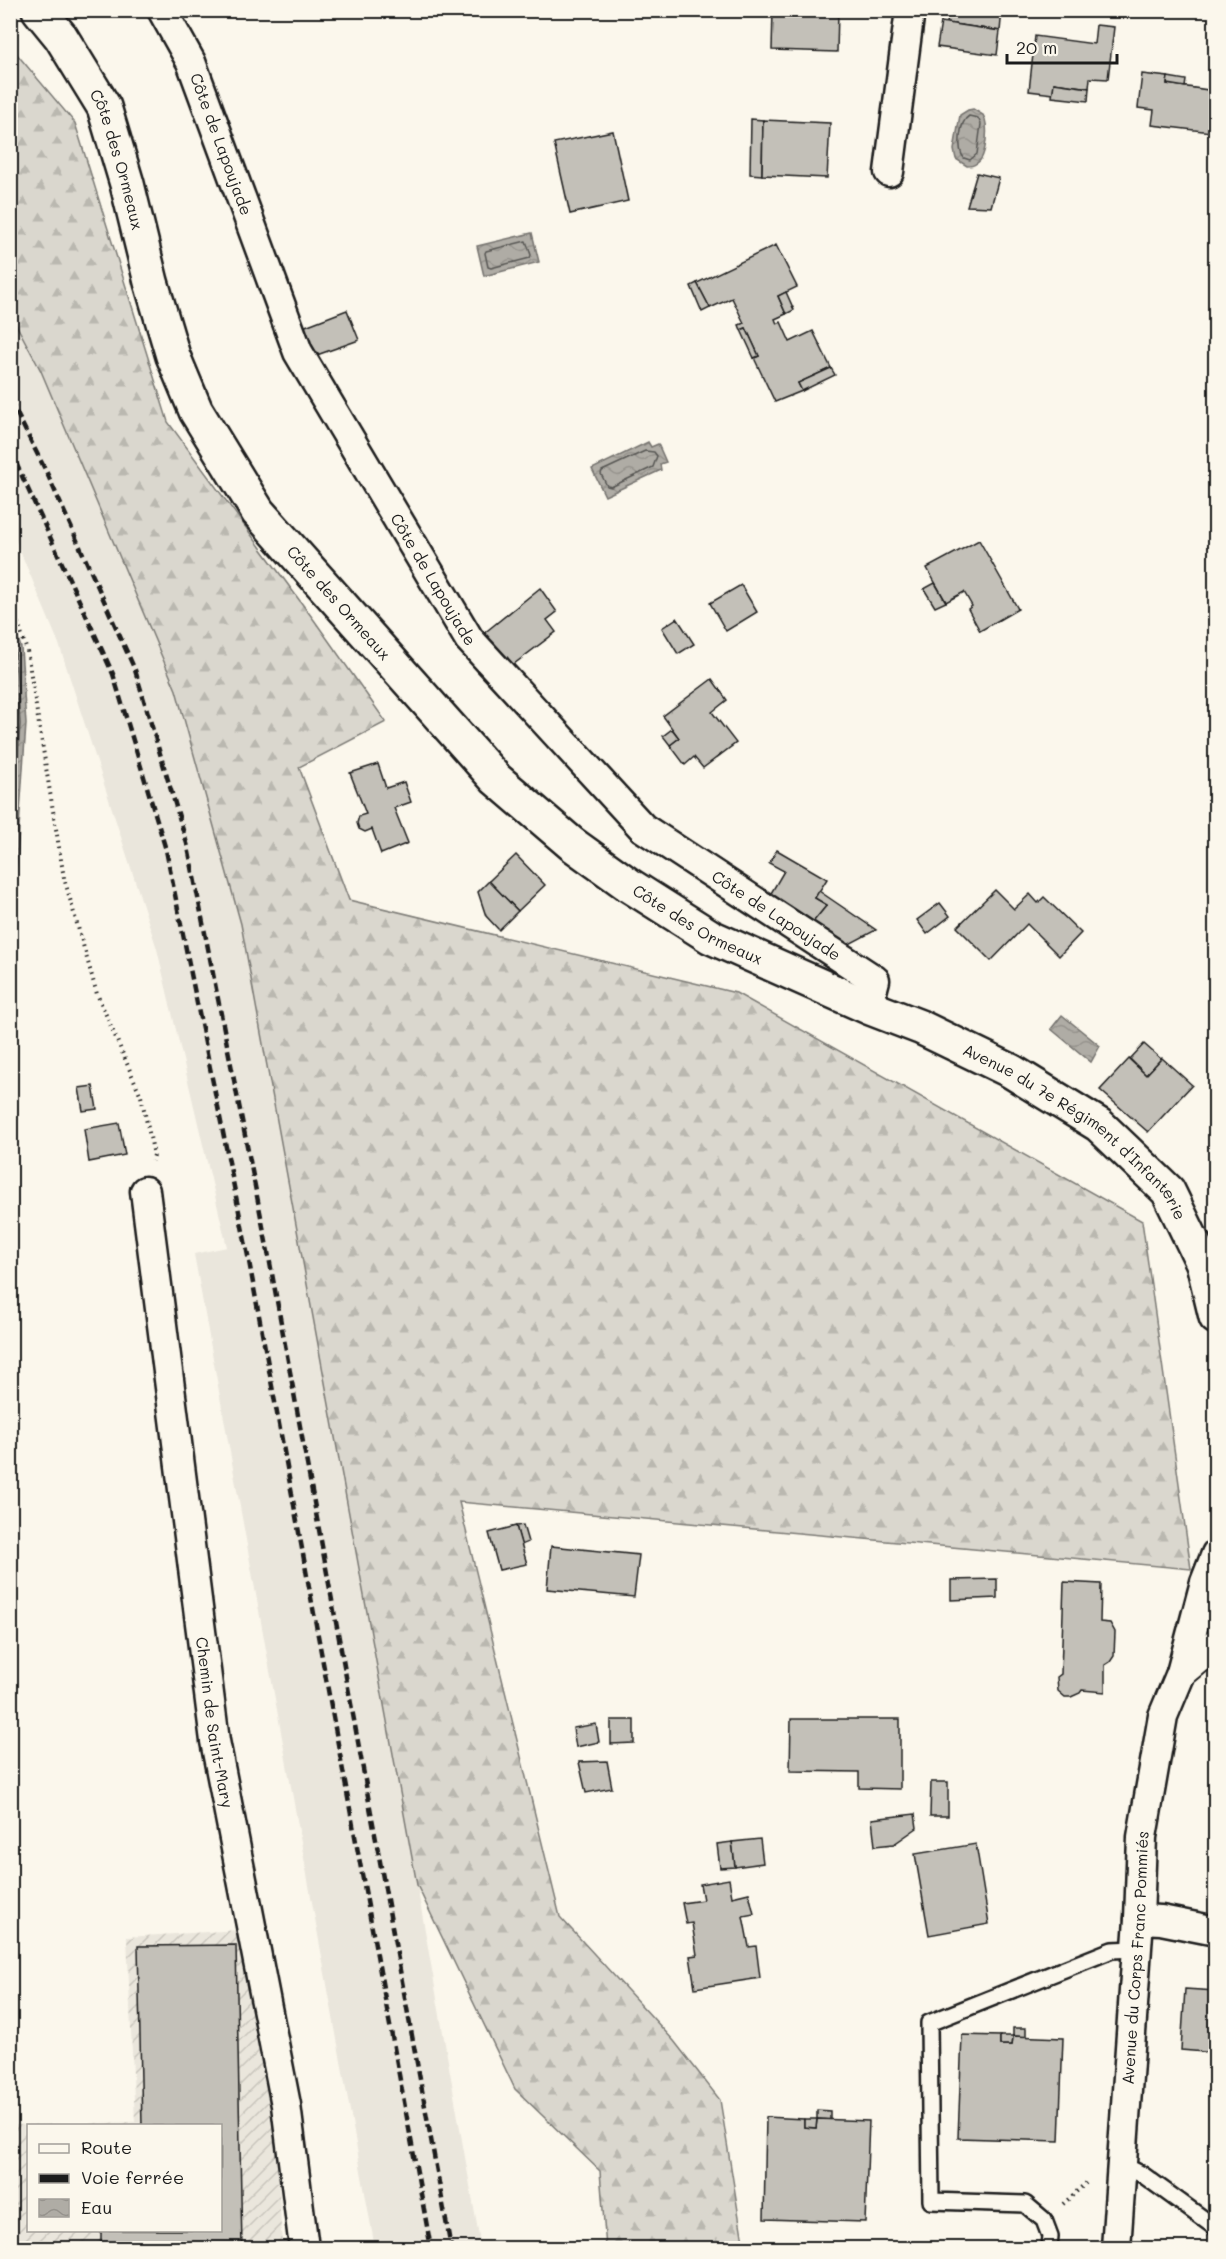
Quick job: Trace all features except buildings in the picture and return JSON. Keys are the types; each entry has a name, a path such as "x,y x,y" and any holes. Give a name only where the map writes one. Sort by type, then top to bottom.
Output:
{"main road":[{"name":"Côte des Ormeaux","path":"39,10 61,37 104,107 173,356 196,411 258,512 496,779 572,844 629,885 711,937 868,1007"},
{"name":"Avenue du 7e Régiment d'Infanterie","path":"868,1007 920,1027 1011,1071 1099,1125 1168,1191 1203,1263 1215,1317"}],"street":[{"name":"Côte de Lapoujade","path":"162,10 190,62 298,352 469,639 643,828 875,980 868,1007"},
{"path":"889,172 910,10"},
{"name":"Chemin de Saint-Mary","path":"145,1191 215,1741 286,2105 304,2248"},
{"name":"Avenue du Corps Franc Pommiés","path":"1116,2248 1139,1919 1142,1837 1163,1716 1181,1673 1205,1582 1215,1554"},
{"name":"Avenue du Corps Franc Pommiés","path":"1181,1673 1215,1644"},
{"path":"1181,1673 1215,1669"},
{"path":"1139,1919 1161,1920 1215,1930"}],"lane":[{"path":"1049,2248 1050,2236 1044,2220 1025,2204 931,2201 929,2023 1112,1950 1136,1949"},
{"path":"1121,2164 1143,2175 1215,2228"}],"path":[{"path":"10,600 27,651 64,878 98,994 141,1096 154,1155 145,1191"},
{"path":"1044,2220 1091,2179 1121,2164"}],"shaded area":[{"path":"10,315 41,371 176,690 241,924 481,2248 375,2248 194,1254 227,1247 157,949 59,644 11,529"},
{"path":"239,1930 276,2131 282,2248 11,2248 10,2125 27,2125 27,2232 222,2232 222,2124 52,2124 135,2122 127,1937"}],"green space":[{"path":"10,46 75,123 168,422 386,722 299,767 349,900 736,993 1142,1221 1191,1569 459,1502 560,1917 674,2041 720,2100 744,2248 606,2248 600,2171 515,2089 417,1885 241,924 176,690 41,371 11,315"}],"water":[{"path":"973,109 985,119 986,140 980,160 974,165 967,166 956,159 954,150 960,115"},
{"path":"532,233 539,262 484,276 477,246"},
{"path":"648,442 651,447 658,444 666,462 660,464 661,470 605,496 592,469"},
{"path":"11,615 21,648 26,724 11,947"},
{"path":"1062,1015 1100,1046 1091,1062 1051,1029"}],"railway":[{"path":"10,400 46,471 135,670 188,847 268,1252 451,2248"},
{"path":"10,450 113,674 166,850 248,1256 431,2248"}]}
